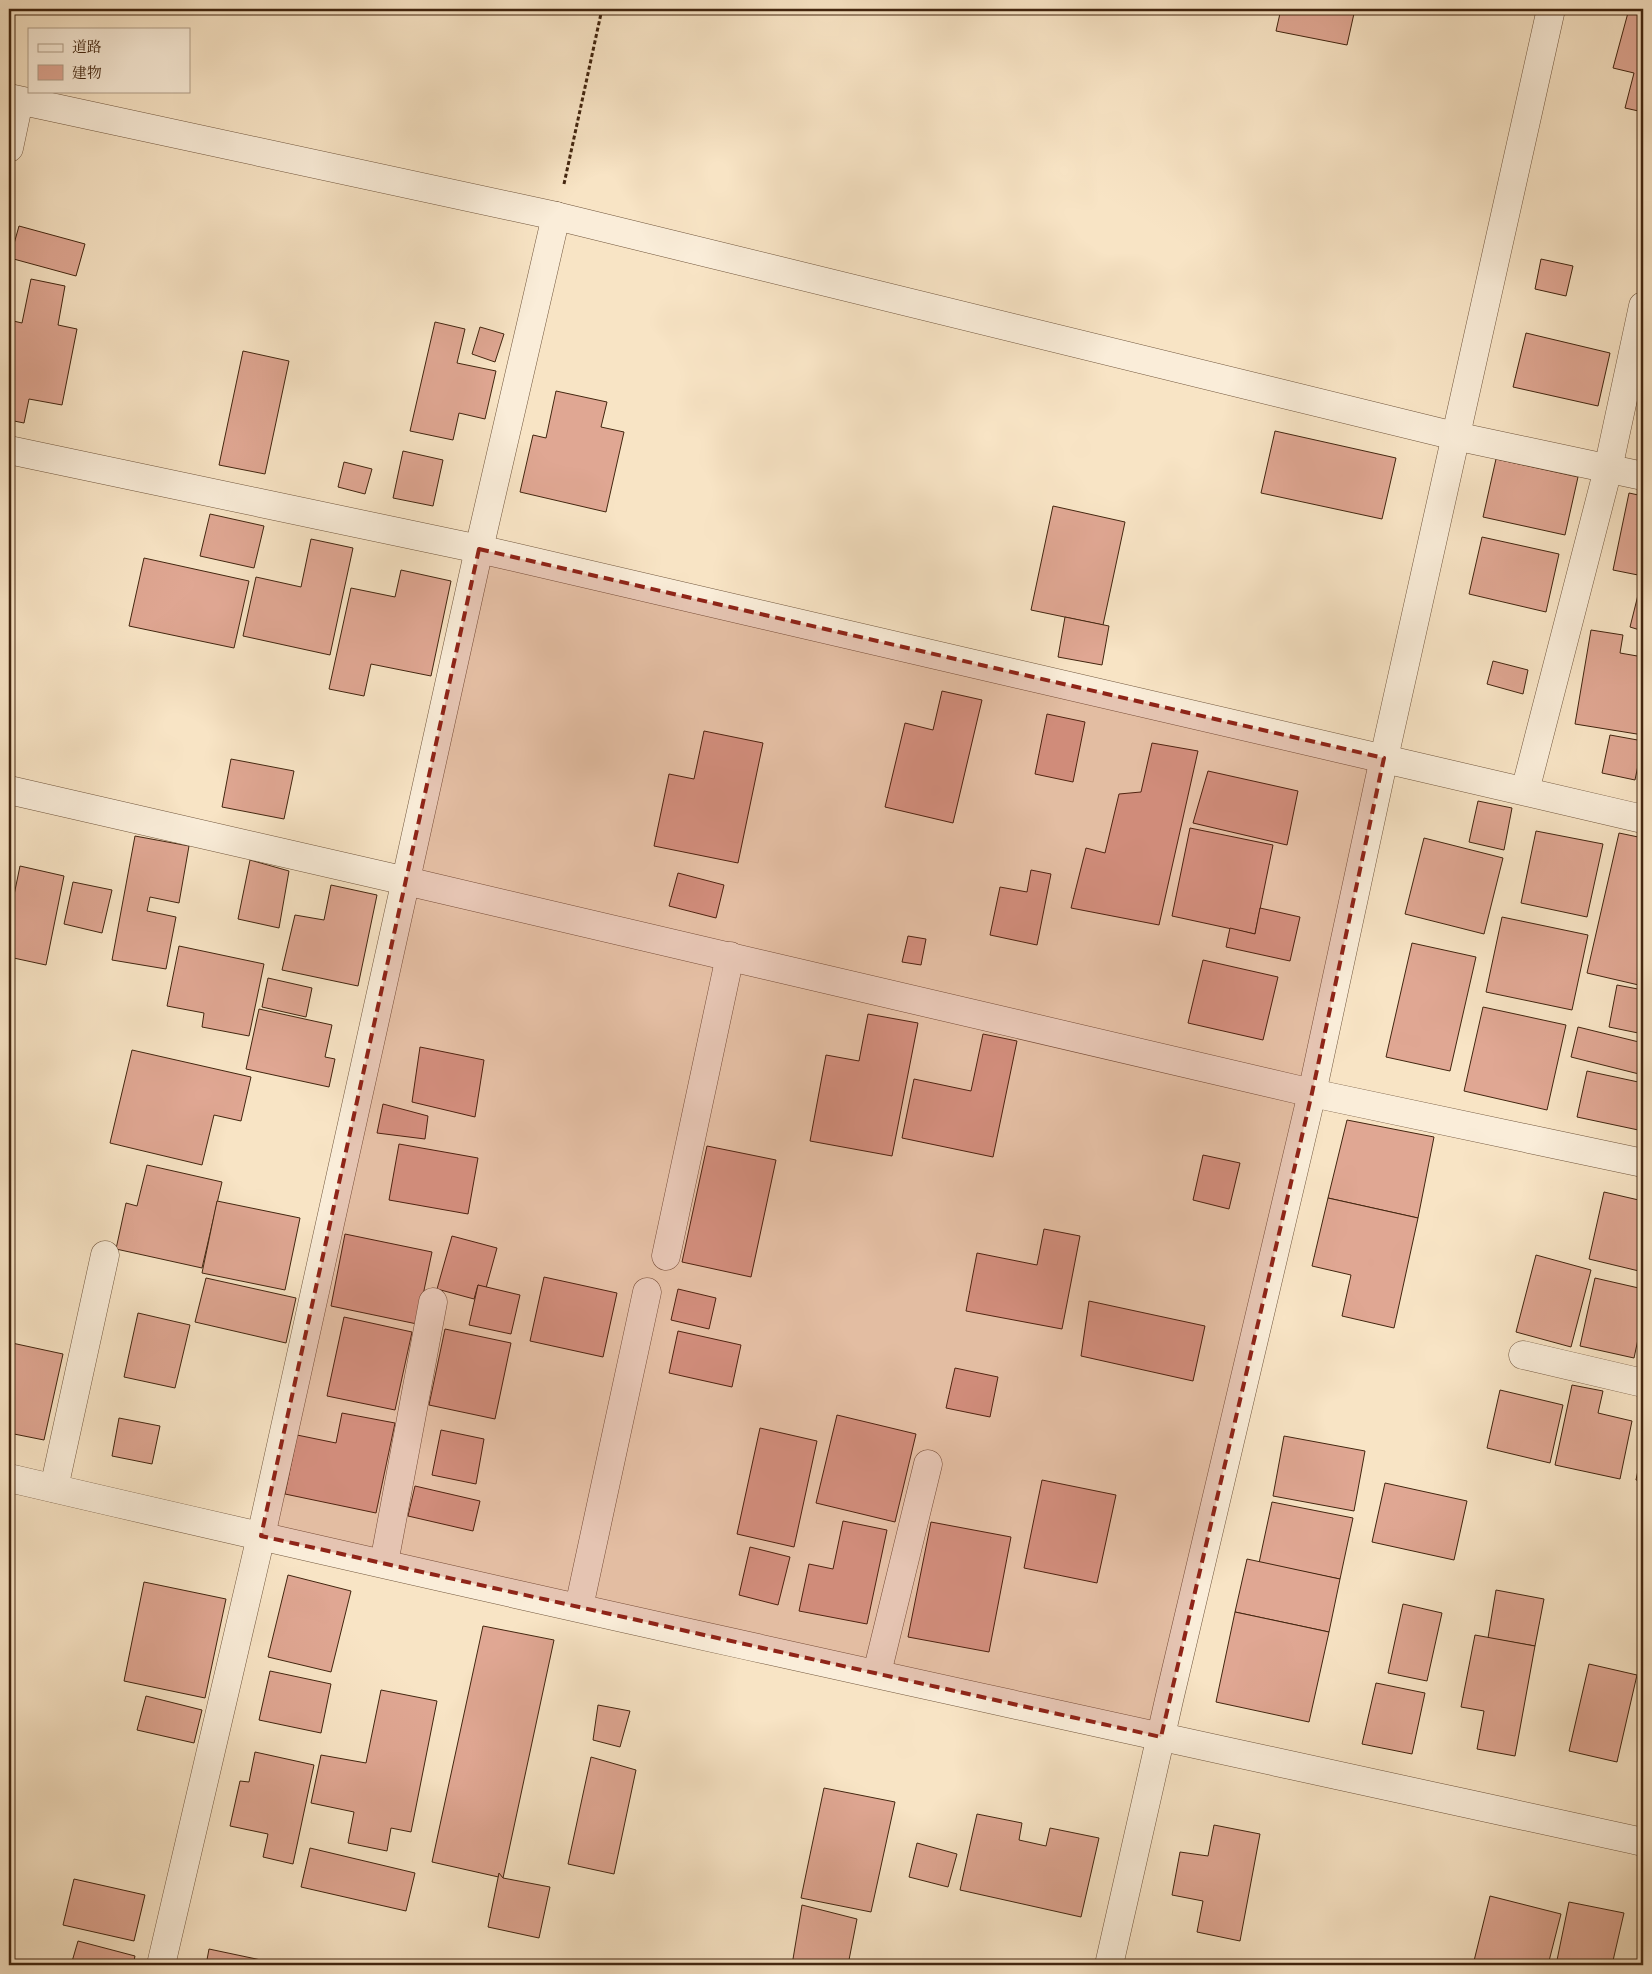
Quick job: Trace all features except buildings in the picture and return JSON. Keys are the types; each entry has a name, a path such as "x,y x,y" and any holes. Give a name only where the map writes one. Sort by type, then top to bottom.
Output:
{"street":[{"path":"1109,1965 1312,1093 1384,758 1551,9"},
{"path":"9,148 14,99 556,216 1455,436 1643,476"},
{"path":"162,1965 261,1536 479,549 556,216"},
{"path":"1526,791 1608,468 1643,306"},
{"path":"9,450 479,549 1643,819"},
{"path":"9,790 730,956 1312,1093 1643,1163"},
{"path":"666,1256 730,956"},
{"path":"54,1488 105,1255"},
{"path":"579,1607 647,1292"},
{"path":"384,1564 433,1302"},
{"path":"1523,1355 1643,1383"},
{"path":"877,1674 928,1464"},
{"path":"9,1478 877,1674 1643,1842"}],"path":[{"path":"556,216 602,9"}],"highlighted area":[{"path":"479,549 1384,758 1312,1093 1161,1737 261,1536"}]}
